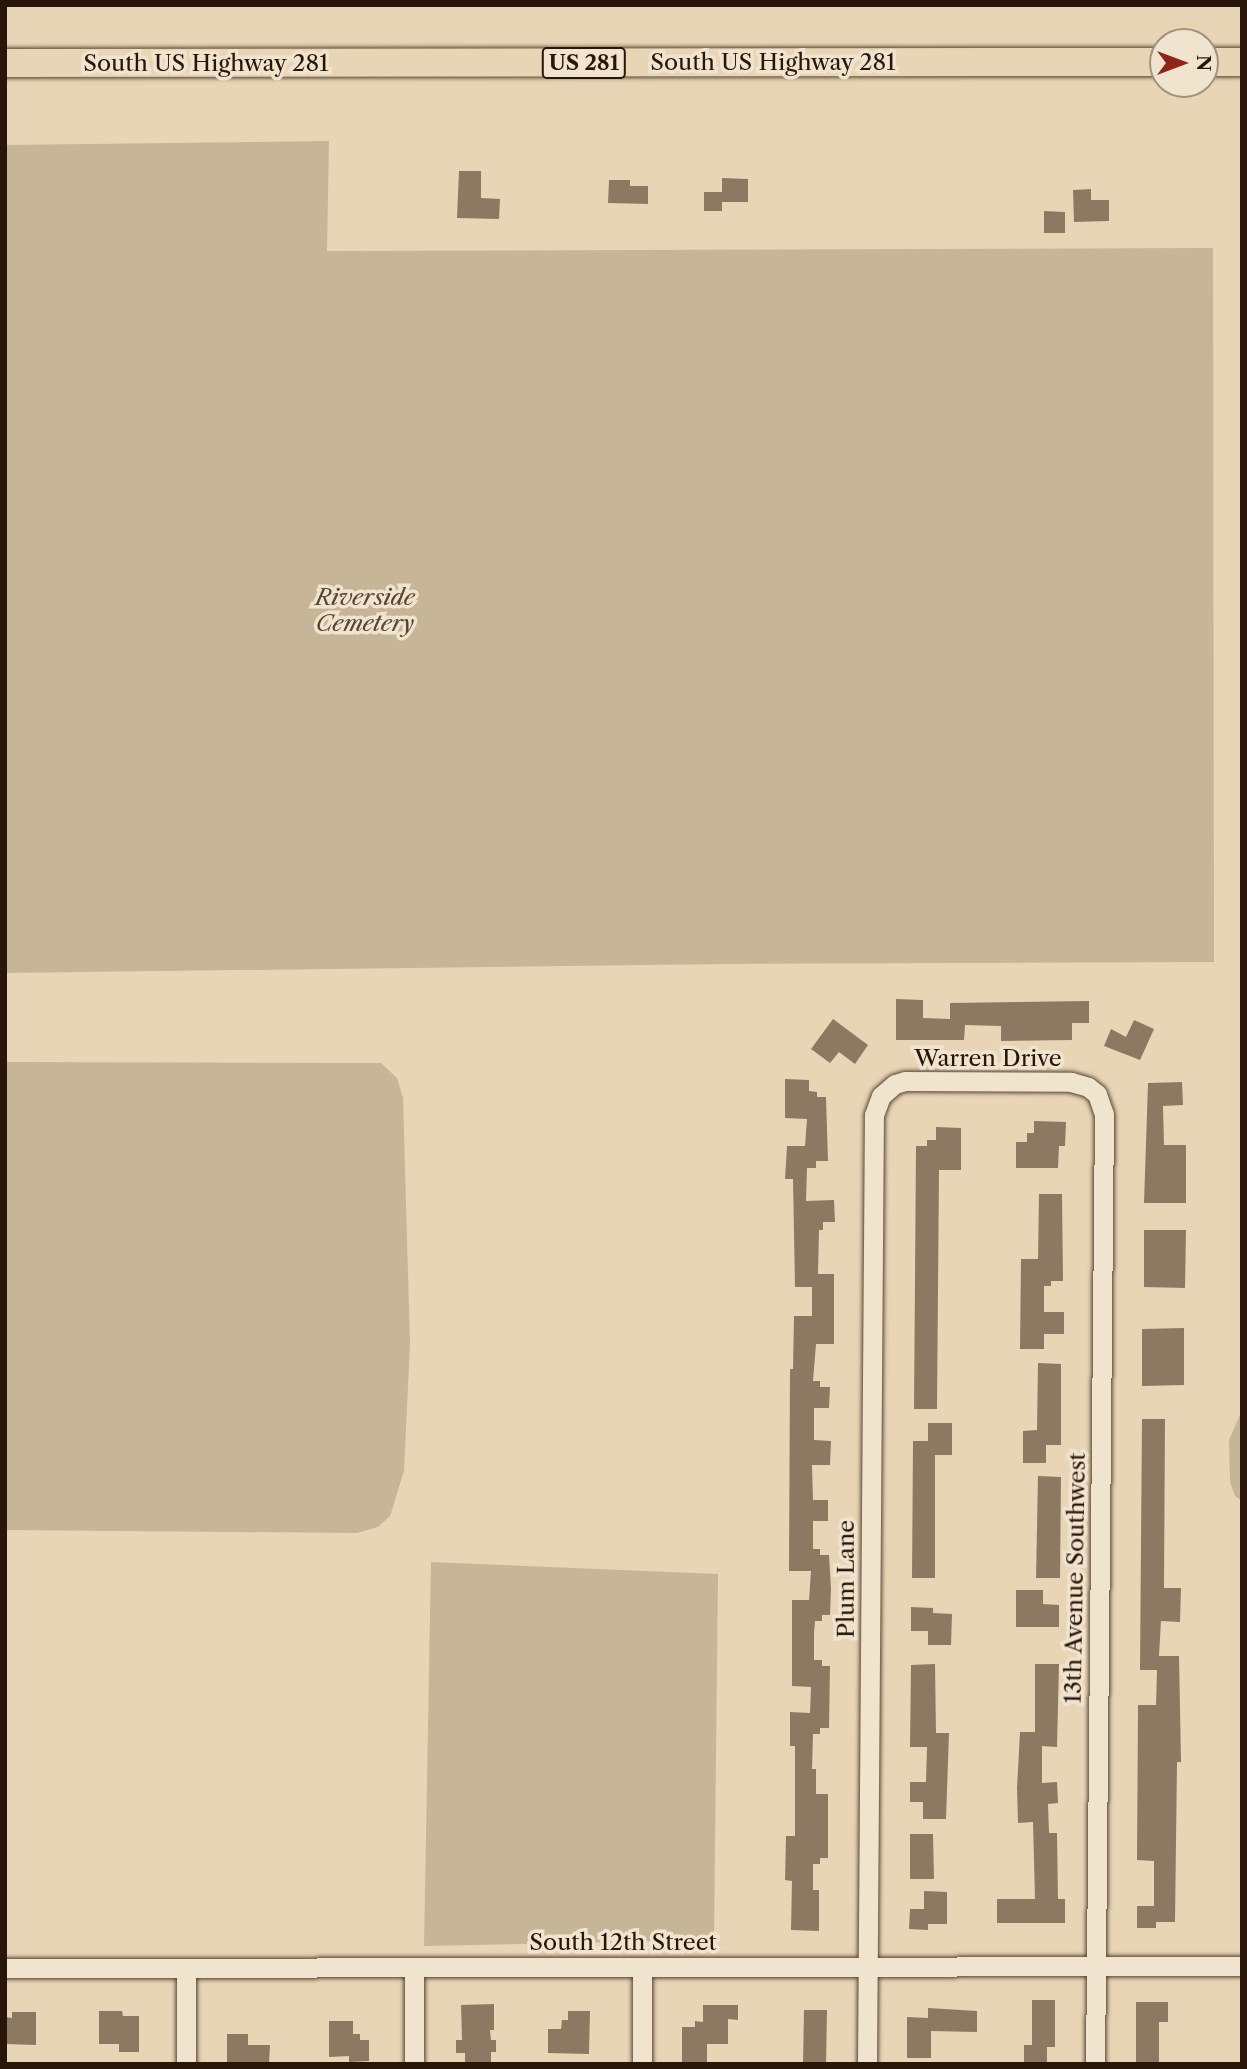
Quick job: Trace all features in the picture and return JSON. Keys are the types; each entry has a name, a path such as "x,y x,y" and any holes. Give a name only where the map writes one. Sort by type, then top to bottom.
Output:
{"highway":[{"name":"South US Highway 281","path":"5,63 1149,62"},
{"path":"1219,62 1242,62"}],"street":[{"name":"Warren Drive","path":"880,1096 895,1084 905,1081 1071,1082 1088,1087 1097,1094"},
{"name":"13th Avenue Southwest","path":"1095,2064 1104,1114 1097,1094"},
{"name":"Plum Lane","path":"867,2064 874,1115 880,1096"},
{"name":"South 12th Street","path":"5,1968 1242,1966"},
{"path":"414,1967 414,2064"},
{"path":"642,1967 642,2064"},
{"path":"186,1968 186,2064"}],"green space":[{"name":"Riverside Cemetery","path":"329,141 327,251 1213,248 1214,962 724,964 5,973 5,145"},
{"path":"5,1062 381,1063 397,1078 403,1098 410,1343 404,1471 390,1516 378,1527 357,1533 5,1530"},
{"path":"1242,1410 1242,1501 1235,1496 1230,1482 1229,1440"},
{"path":"431,1562 718,1574 714,1940 424,1946"}],"building":[{"path":"459,171 481,171 481,198 500,199 499,219 457,218"},
{"path":"722,178 748,179 748,202 722,202"},
{"path":"609,180 630,180 630,186 648,186 648,204 608,203"},
{"path":"1091,189 1091,200 1109,200 1109,221 1074,222 1073,190"},
{"path":"704,192 722,192 722,211 704,211"},
{"path":"1044,211 1065,212 1065,233 1044,233"},
{"path":"896,999 923,1000 923,1018 950,1019 950,1003 1089,1001 1089,1023 1072,1023 1072,1040 1001,1041 1001,1026 965,1025 964,1040 896,1040"},
{"path":"833,1019 868,1045 855,1064 839,1052 830,1063 811,1049"},
{"path":"1134,1020 1154,1029 1140,1060 1104,1046 1111,1029 1126,1037"},
{"path":"785,1079 809,1080 809,1091 817,1092 817,1097 826,1097 828,1161 816,1161 816,1168 807,1168 806,1201 834,1200 835,1222 823,1222 823,1230 819,1230 818,1274 834,1274 834,1344 816,1344 813,1381 820,1381 820,1387 830,1387 829,1408 814,1408 814,1440 831,1441 830,1465 812,1465 813,1500 828,1500 828,1521 813,1521 813,1549 820,1549 820,1555 829,1555 831,1589 830,1615 822,1615 822,1621 815,1621 814,1633 814,1660 822,1660 822,1666 830,1666 829,1728 820,1728 820,1734 813,1734 812,1769 816,1769 816,1794 828,1794 828,1858 820,1858 820,1864 813,1864 813,1890 819,1890 819,1931 791,1930 792,1881 785,1880 786,1836 795,1836 795,1746 790,1746 790,1712 810,1713 811,1687 792,1686 792,1600 809,1600 811,1571 789,1571 790,1369 793,1369 794,1316 812,1316 812,1287 795,1287 793,1179 785,1179 787,1146 805,1146 807,1119 785,1118"},
{"path":"1182,1082 1183,1105 1163,1106 1164,1145 1186,1145 1186,1203 1144,1203 1148,1083"},
{"path":"1034,1121 1066,1122 1065,1146 1059,1146 1058,1168 1016,1168 1016,1142 1027,1142 1027,1133 1034,1133"},
{"path":"936,1127 961,1128 961,1170 939,1170 937,1409 914,1409 916,1146 927,1146 927,1140 936,1140"},
{"path":"1039,1194 1062,1194 1063,1281 1051,1281 1051,1286 1044,1286 1044,1312 1064,1312 1064,1334 1044,1334 1044,1349 1020,1349 1021,1259 1038,1259"},
{"path":"1144,1230 1186,1230 1185,1288 1144,1287"},
{"path":"1184,1328 1184,1385 1142,1386 1142,1329"},
{"path":"1038,1363 1061,1364 1061,1445 1046,1445 1046,1463 1023,1463 1023,1431 1037,1430"},
{"path":"1142,1419 1165,1419 1164,1588 1181,1588 1180,1622 1161,1621 1159,1656 1179,1656 1181,1762 1177,1762 1175,1922 1156,1922 1156,1928 1137,1928 1137,1906 1154,1906 1154,1861 1137,1860 1138,1705 1156,1705 1157,1670 1140,1670"},
{"path":"928,1423 952,1423 952,1455 935,1455 935,1578 912,1578 913,1441 928,1441"},
{"path":"1038,1476 1061,1477 1060,1578 1036,1578"},
{"path":"1016,1590 1043,1590 1043,1604 1059,1605 1059,1627 1016,1627"},
{"path":"911,1607 933,1608 933,1613 952,1614 951,1645 928,1645 928,1631 911,1631"},
{"path":"935,1664 936,1733 949,1733 946,1819 923,1819 923,1802 910,1802 910,1782 926,1782 927,1747 910,1747 911,1665"},
{"path":"1035,1664 1059,1664 1057,1747 1042,1746 1042,1783 1057,1782 1058,1803 1048,1804 1049,1833 1057,1833 1058,1899 1065,1899 1065,1923 997,1923 997,1899 1035,1899 1033,1822 1018,1823 1017,1788 1020,1732 1035,1732"},
{"path":"910,1834 933,1834 934,1879 910,1879"},
{"path":"924,1891 947,1892 947,1924 928,1924 928,1930 909,1929 910,1909 924,1909"},
{"path":"1032,2000 1055,2000 1055,2047 1047,2047 1047,2064 1024,2064 1024,2045 1032,2045"},
{"path":"1136,2002 1168,2002 1168,2022 1159,2022 1159,2064 1136,2064"},
{"path":"494,2004 494,2030 490,2030 491,2040 496,2040 496,2052 491,2052 491,2064 465,2064 465,2053 456,2053 456,2040 462,2040 461,2005"},
{"path":"703,2005 738,2005 738,2020 728,2019 728,2044 707,2044 707,2063 682,2063 682,2027 695,2027 695,2021 703,2022"},
{"path":"928,2008 977,2011 977,2032 931,2031 931,2058 907,2058 907,2017 928,2018"},
{"path":"804,2010 827,2010 826,2064 803,2064"},
{"path":"99,2011 122,2011 123,2016 139,2016 139,2052 119,2052 119,2044 99,2044"},
{"path":"568,2011 590,2011 589,2054 548,2053 548,2029 561,2029 562,2020 568,2020"},
{"path":"12,2012 36,2012 36,2045 5,2044 5,2017 12,2018"},
{"path":"329,2021 353,2021 353,2034 360,2034 360,2040 369,2040 369,2061 349,2062 349,2056 329,2057"},
{"path":"227,2034 248,2034 248,2045 270,2045 269,2064 227,2064"}]}
